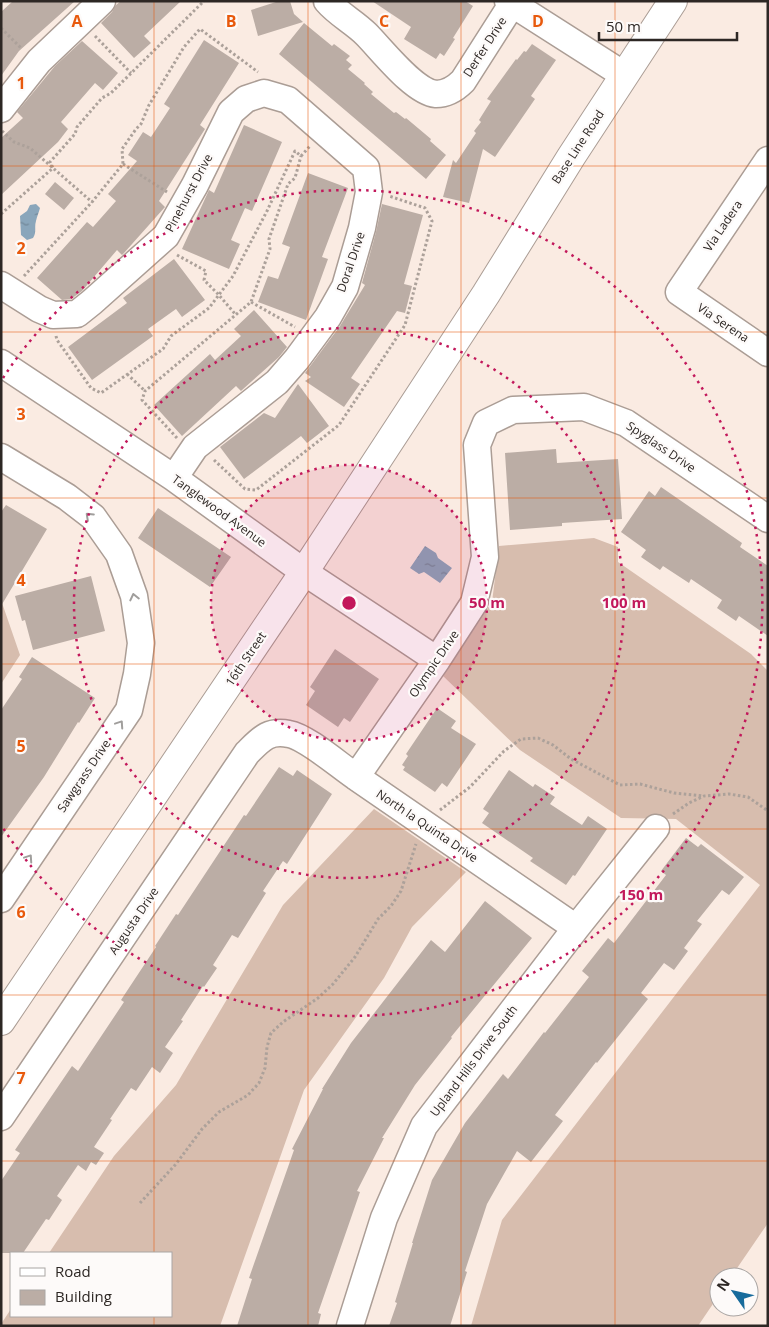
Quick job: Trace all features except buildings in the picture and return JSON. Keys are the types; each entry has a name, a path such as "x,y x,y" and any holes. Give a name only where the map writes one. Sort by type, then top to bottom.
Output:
{"main road":[{"name":"Base Line Road","path":"486,294 571,157 673,1"},
{"name":"16th Street","path":"1,1021 304,572 486,294"}],"street":[{"path":"1,109 39,61 102,1"},
{"name":"Derfer Drive","path":"327,1 365,33 398,68 424,90 437,94 452,90 463,81 512,2"},
{"path":"512,2 624,75"},
{"name":"Doral Drive","path":"174,478 195,447 277,382 297,359 328,317 344,287 362,228 369,192 366,168 288,100 264,93"},
{"name":"Pinehurst Drive","path":"53,316 76,314 166,236 231,112 246,99 264,93"},
{"name":"Via Ladera","path":"679,292 768,160"},
{"path":"8,289 53,316"},
{"name":"Via Serena","path":"679,292 768,353"},
{"name":"Tanglewood Avenue","path":"1,363 174,478 304,572 437,660"},
{"name":"Spyglass Drive","path":"486,423 513,410 584,407 626,423 768,519"},
{"name":"Olympic Drive","path":"356,777 474,603 485,557 477,445 486,423"},
{"name":"Sawgrass Drive","path":"1,456 67,497 93,518 119,554 134,596 141,643 137,674 129,710 1,899"},
{"name":"North la Quinta Drive","path":"275,732 291,734 303,739 576,928"},
{"name":"Augusta Drive","path":"1,1117 247,753 261,738 275,732"},
{"name":"Upland Hills Drive South","path":"350,1326 384,1218 424,1126 576,928 662,823"}],"path":[{"path":"53,168 50,162 75,134 77,127 102,98 131,73 204,1"},
{"path":"80,22 131,73"},
{"path":"1,28 25,52 39,61"},
{"path":"8,289 18,282 92,202 123,164 122,149 141,124 149,105 184,47 200,29 265,78 262,83 264,93"},
{"path":"1,131 3,130 14,142 30,148 92,202"},
{"path":"53,316 57,340 91,388 101,393 163,349 171,336 209,308 233,276 268,211 295,151 301,156 322,130"},
{"path":"123,164 184,204"},
{"path":"1,214 53,168"},
{"path":"166,236 171,251 206,271 204,280 236,314"},
{"path":"251,302 312,339"},
{"path":"127,374 145,391"},
{"path":"140,1203 176,1164 202,1130 219,1112 248,1095 259,1083 265,1068 267,1047 272,1034 283,1022 318,998 356,957 378,919 391,906 400,891 417,842 438,812 470,786 504,751 521,739 538,738 553,744 571,759 620,785 640,784 674,793 704,796 729,794 748,797 768,811"},
{"path":"662,823 689,803 704,796"}],"shaded area":[{"path":"594,538 618,547 618,562 751,654 768,671 768,1223 738,1267 709,1267 709,1310 698,1326 471,1326 502,1220 760,885 676,819 621,818 520,750 443,676 492,602 499,546"},
{"path":"1,600 20,655 1,684"},
{"path":"374,809 466,872 412,927 384,978 304,1090 220,1326 1,1326 10,1310 10,1317 172,1317 172,1252 50,1252 114,1156 176,1085 283,905"}],"water":[{"path":"36,204 40,208 35,223 35,234 33,238 27,240 21,235 20,216 27,211 30,205"},
{"path":"425,546 436,553 438,558 452,568 440,583 424,572 419,574 410,568"}]}
